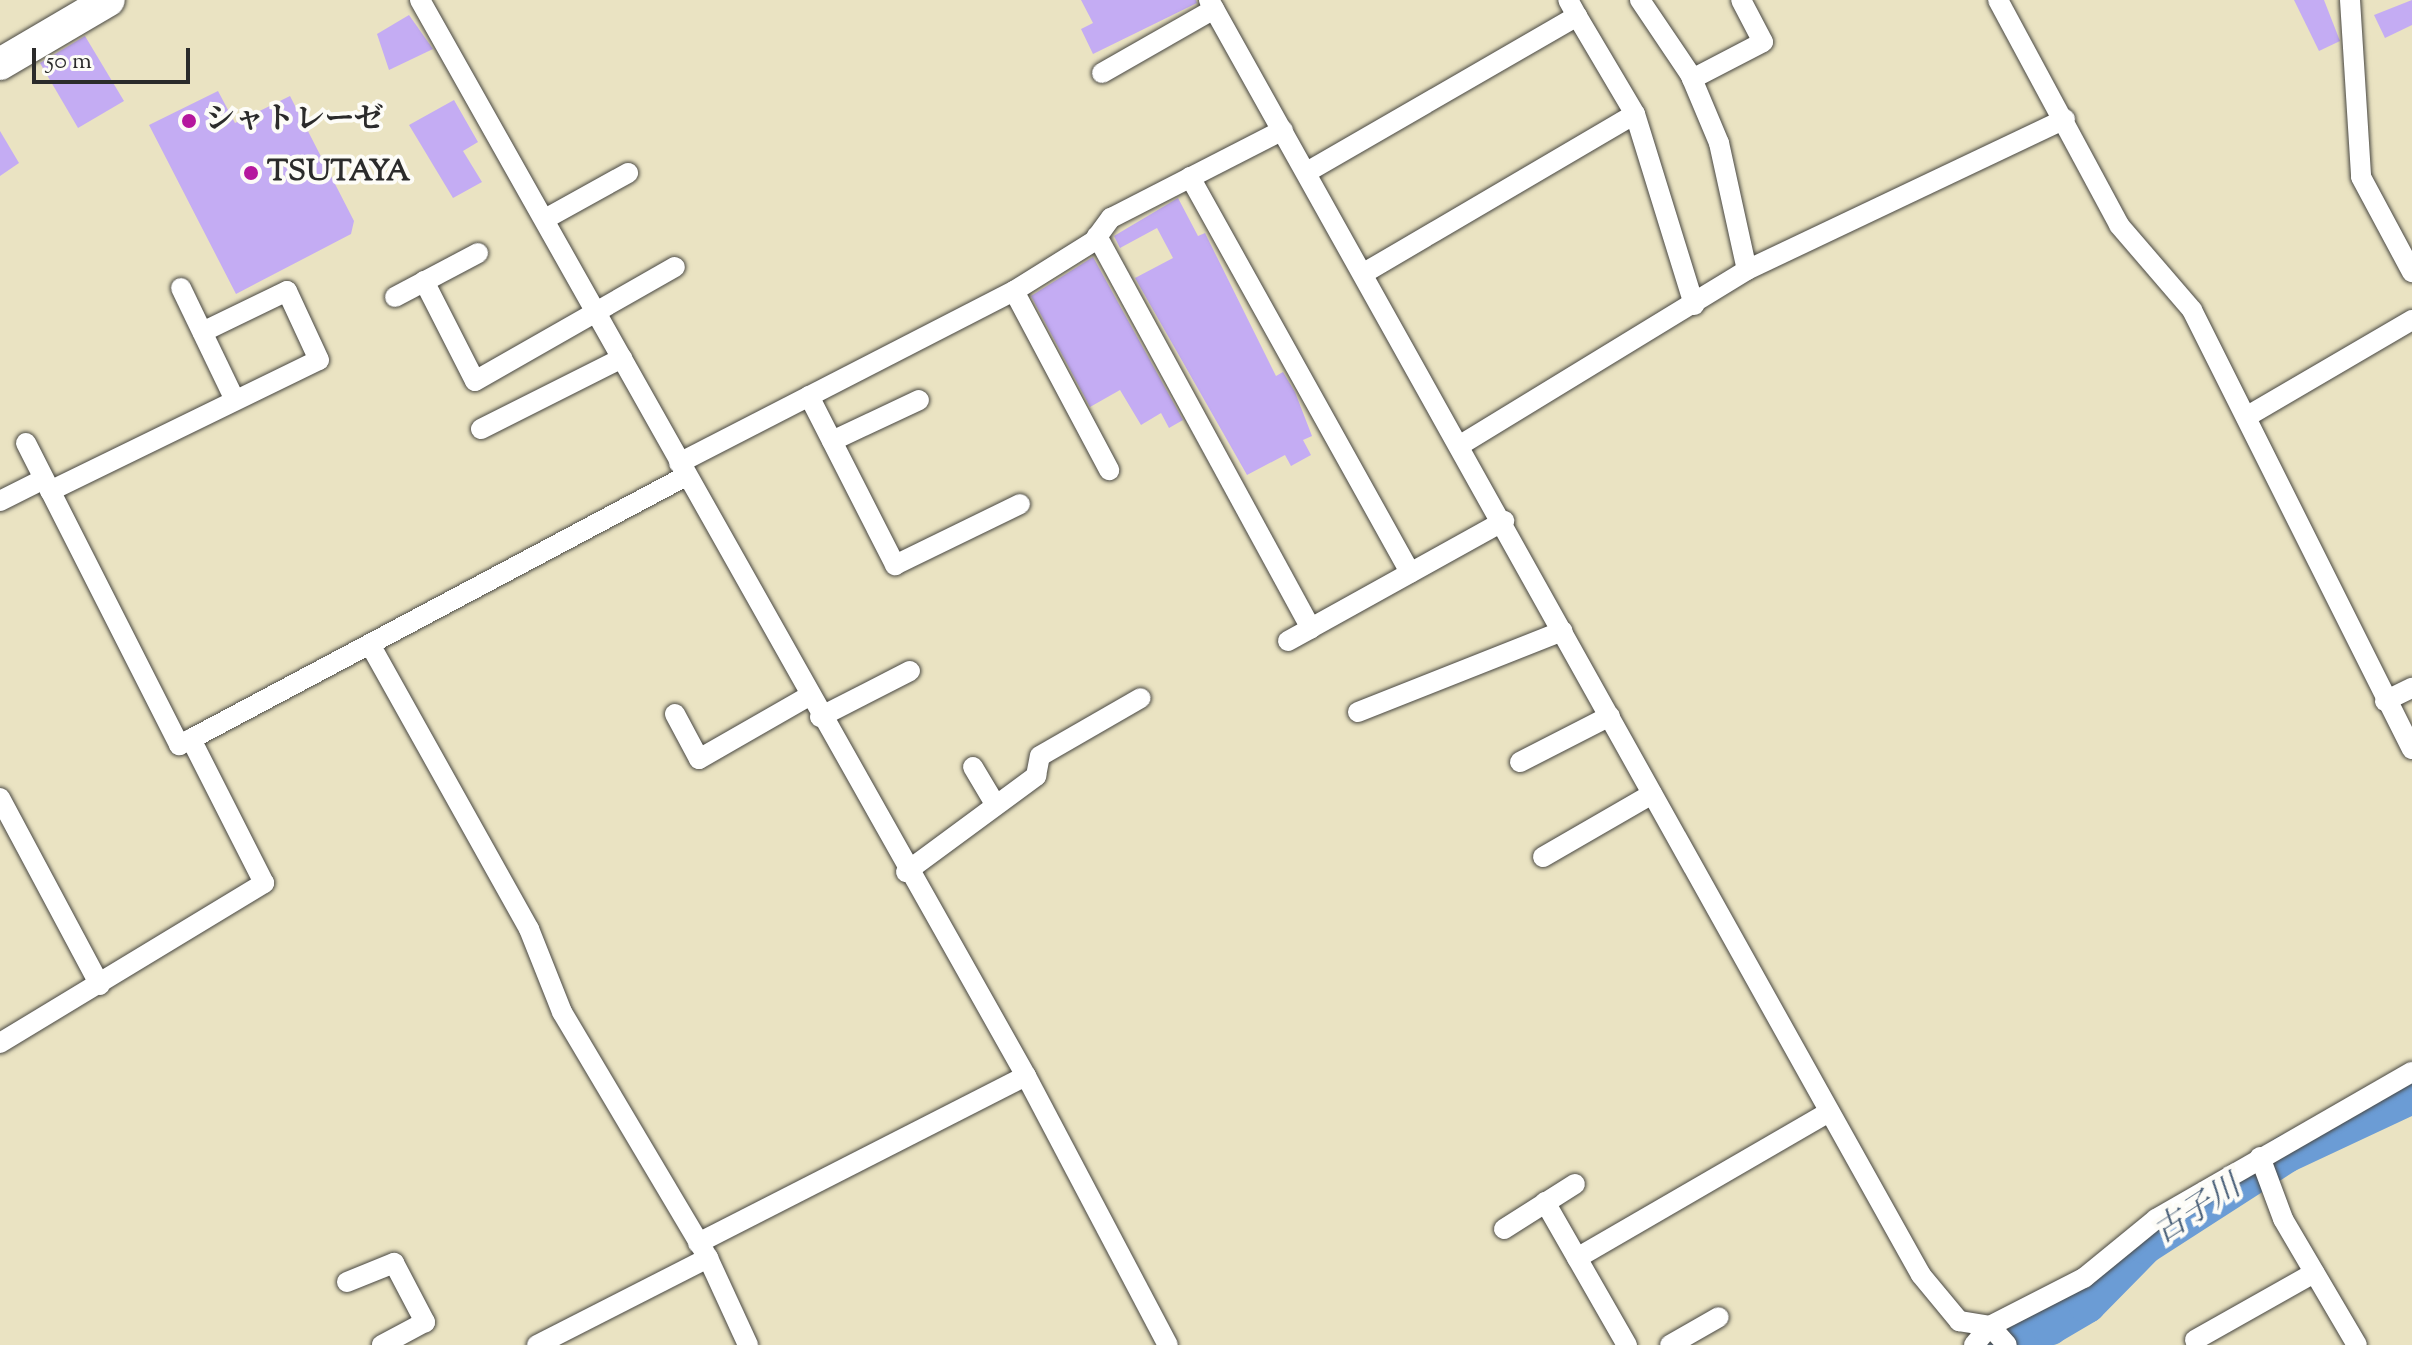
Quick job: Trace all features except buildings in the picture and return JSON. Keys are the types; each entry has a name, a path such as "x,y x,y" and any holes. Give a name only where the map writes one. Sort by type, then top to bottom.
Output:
{"main road":[{"path":"0,64 109,0"}],"street":[{"path":"420,0 545,219 906,872 1026,1076 1168,1345"},
{"path":"1640,0 1692,79 1735,197 1747,270"},
{"path":"1692,79 1763,42 1741,0"},
{"path":"1998,0 2065,119 2119,225 2192,310 2385,701 2412,749"},
{"path":"2350,0 2361,177 2412,272"},
{"path":"1102,73 1211,4 1462,444 1652,794 1921,1275 1959,1321 1998,1335"},
{"path":"1307,172 1572,8 1635,114 1694,305"},
{"path":"1364,273 1635,114"},
{"path":"1462,444 1747,270 2065,119"},
{"path":"26,443 179,745 372,648 809,396 1014,291 1097,236 1111,218 1283,130"},
{"path":"545,219 628,173"},
{"path":"1190,177 1410,573"},
{"path":"1097,236 1311,628"},
{"path":"395,297 478,253"},
{"path":"424,281 475,381 675,267"},
{"path":"181,288 235,400"},
{"path":"0,501 47,485 319,360 287,291 202,332"},
{"path":"1014,291 1109,470"},
{"path":"2246,417 2412,320"},
{"path":"481,429 622,358"},
{"path":"809,396 895,565 1020,504"},
{"path":"832,441 919,400"},
{"path":"1288,641 1504,521"},
{"path":"1358,712 1563,631"},
{"path":"372,648 529,929 562,1012 703,1250 748,1345"},
{"path":"820,717 910,671"},
{"path":"2385,701 2412,688"},
{"path":"675,714 699,759 809,696"},
{"path":"906,872 1036,776 1040,756 1141,698"},
{"path":"1520,762 1610,716"},
{"path":"0,1042 100,985 264,883 191,739"},
{"path":"973,767 995,804"},
{"path":"1543,857 1652,794"},
{"path":"0,798 100,985"},
{"path":"1974,1345 1998,1335 2084,1278 2156,1219 2412,1072"},
{"path":"537,1345 703,1250 1026,1076"},
{"path":"1577,1258 1829,1112"},
{"path":"2260,1158 2269,1186 2314,1273 2357,1345"},
{"path":"1504,1229 1575,1184"},
{"path":"1545,1202 1627,1345"},
{"path":"347,1282 394,1263 425,1322 387,1344"},
{"path":"2195,1340 2314,1273"},
{"path":"1670,1345 1719,1317"}],"waterway":[{"name":"古子川","path":"2002,1345 2017,1328 2050,1326 2087,1304 2145,1245 2286,1154 2412,1095"}],"place":[{"name":"シャトレーゼ","path":"189,121"},
{"name":"TSUTAYA","path":"251,173"}]}
